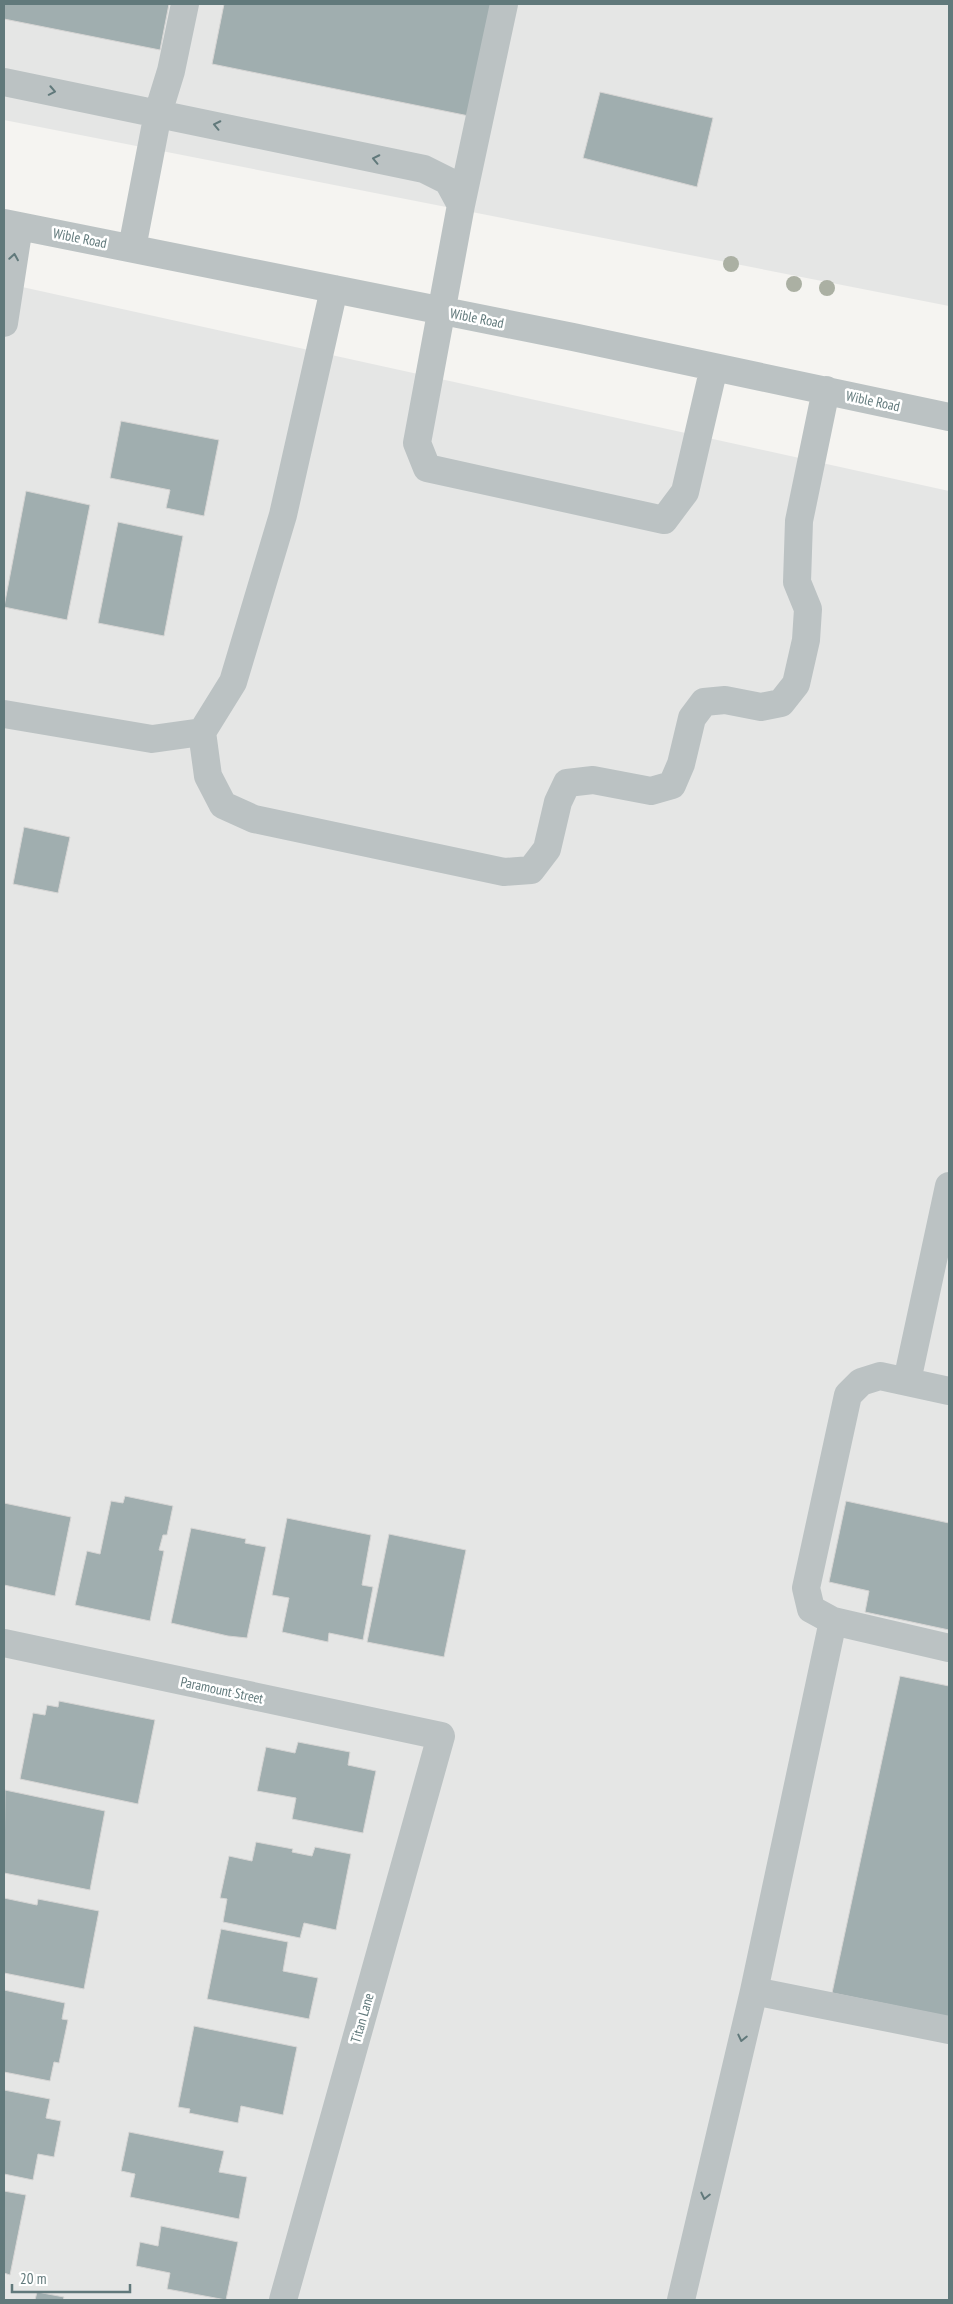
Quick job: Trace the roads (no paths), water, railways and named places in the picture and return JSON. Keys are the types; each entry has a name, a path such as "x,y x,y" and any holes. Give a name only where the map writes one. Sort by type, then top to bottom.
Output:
{"street":[{"path":"132,248 158,113 171,71 185,4"},
{"path":"504,4 461,205 443,311 417,443 427,468 664,520 685,492 714,367"},
{"path":"4,82 424,169 448,182 461,205"},
{"path":"4,323 12,224"},
{"name":"Wible Road","path":"12,224 443,311 949,417"},
{"path":"334,289 283,515 233,682 202,732 208,776 223,805 254,819 504,872 531,870 547,848 558,802 567,783 593,780 651,791 672,785 681,764 692,718 704,702 725,700 761,707 781,703 796,684 806,640 808,608 798,582 798,521 826,390"},
{"path":"4,714 152,738 202,732"},
{"path":"907,1381 949,1186"},
{"path":"949,1390 880,1376 861,1382 848,1395 806,1588 811,1609 833,1622 949,1648"},
{"path":"681,2300 754,1990 833,1622"},
{"name":"Paramount Street","path":"4,1643 441,1736"},
{"name":"Titan Lane","path":"283,2300 441,1736"},
{"path":"754,1990 949,2030"}]}
